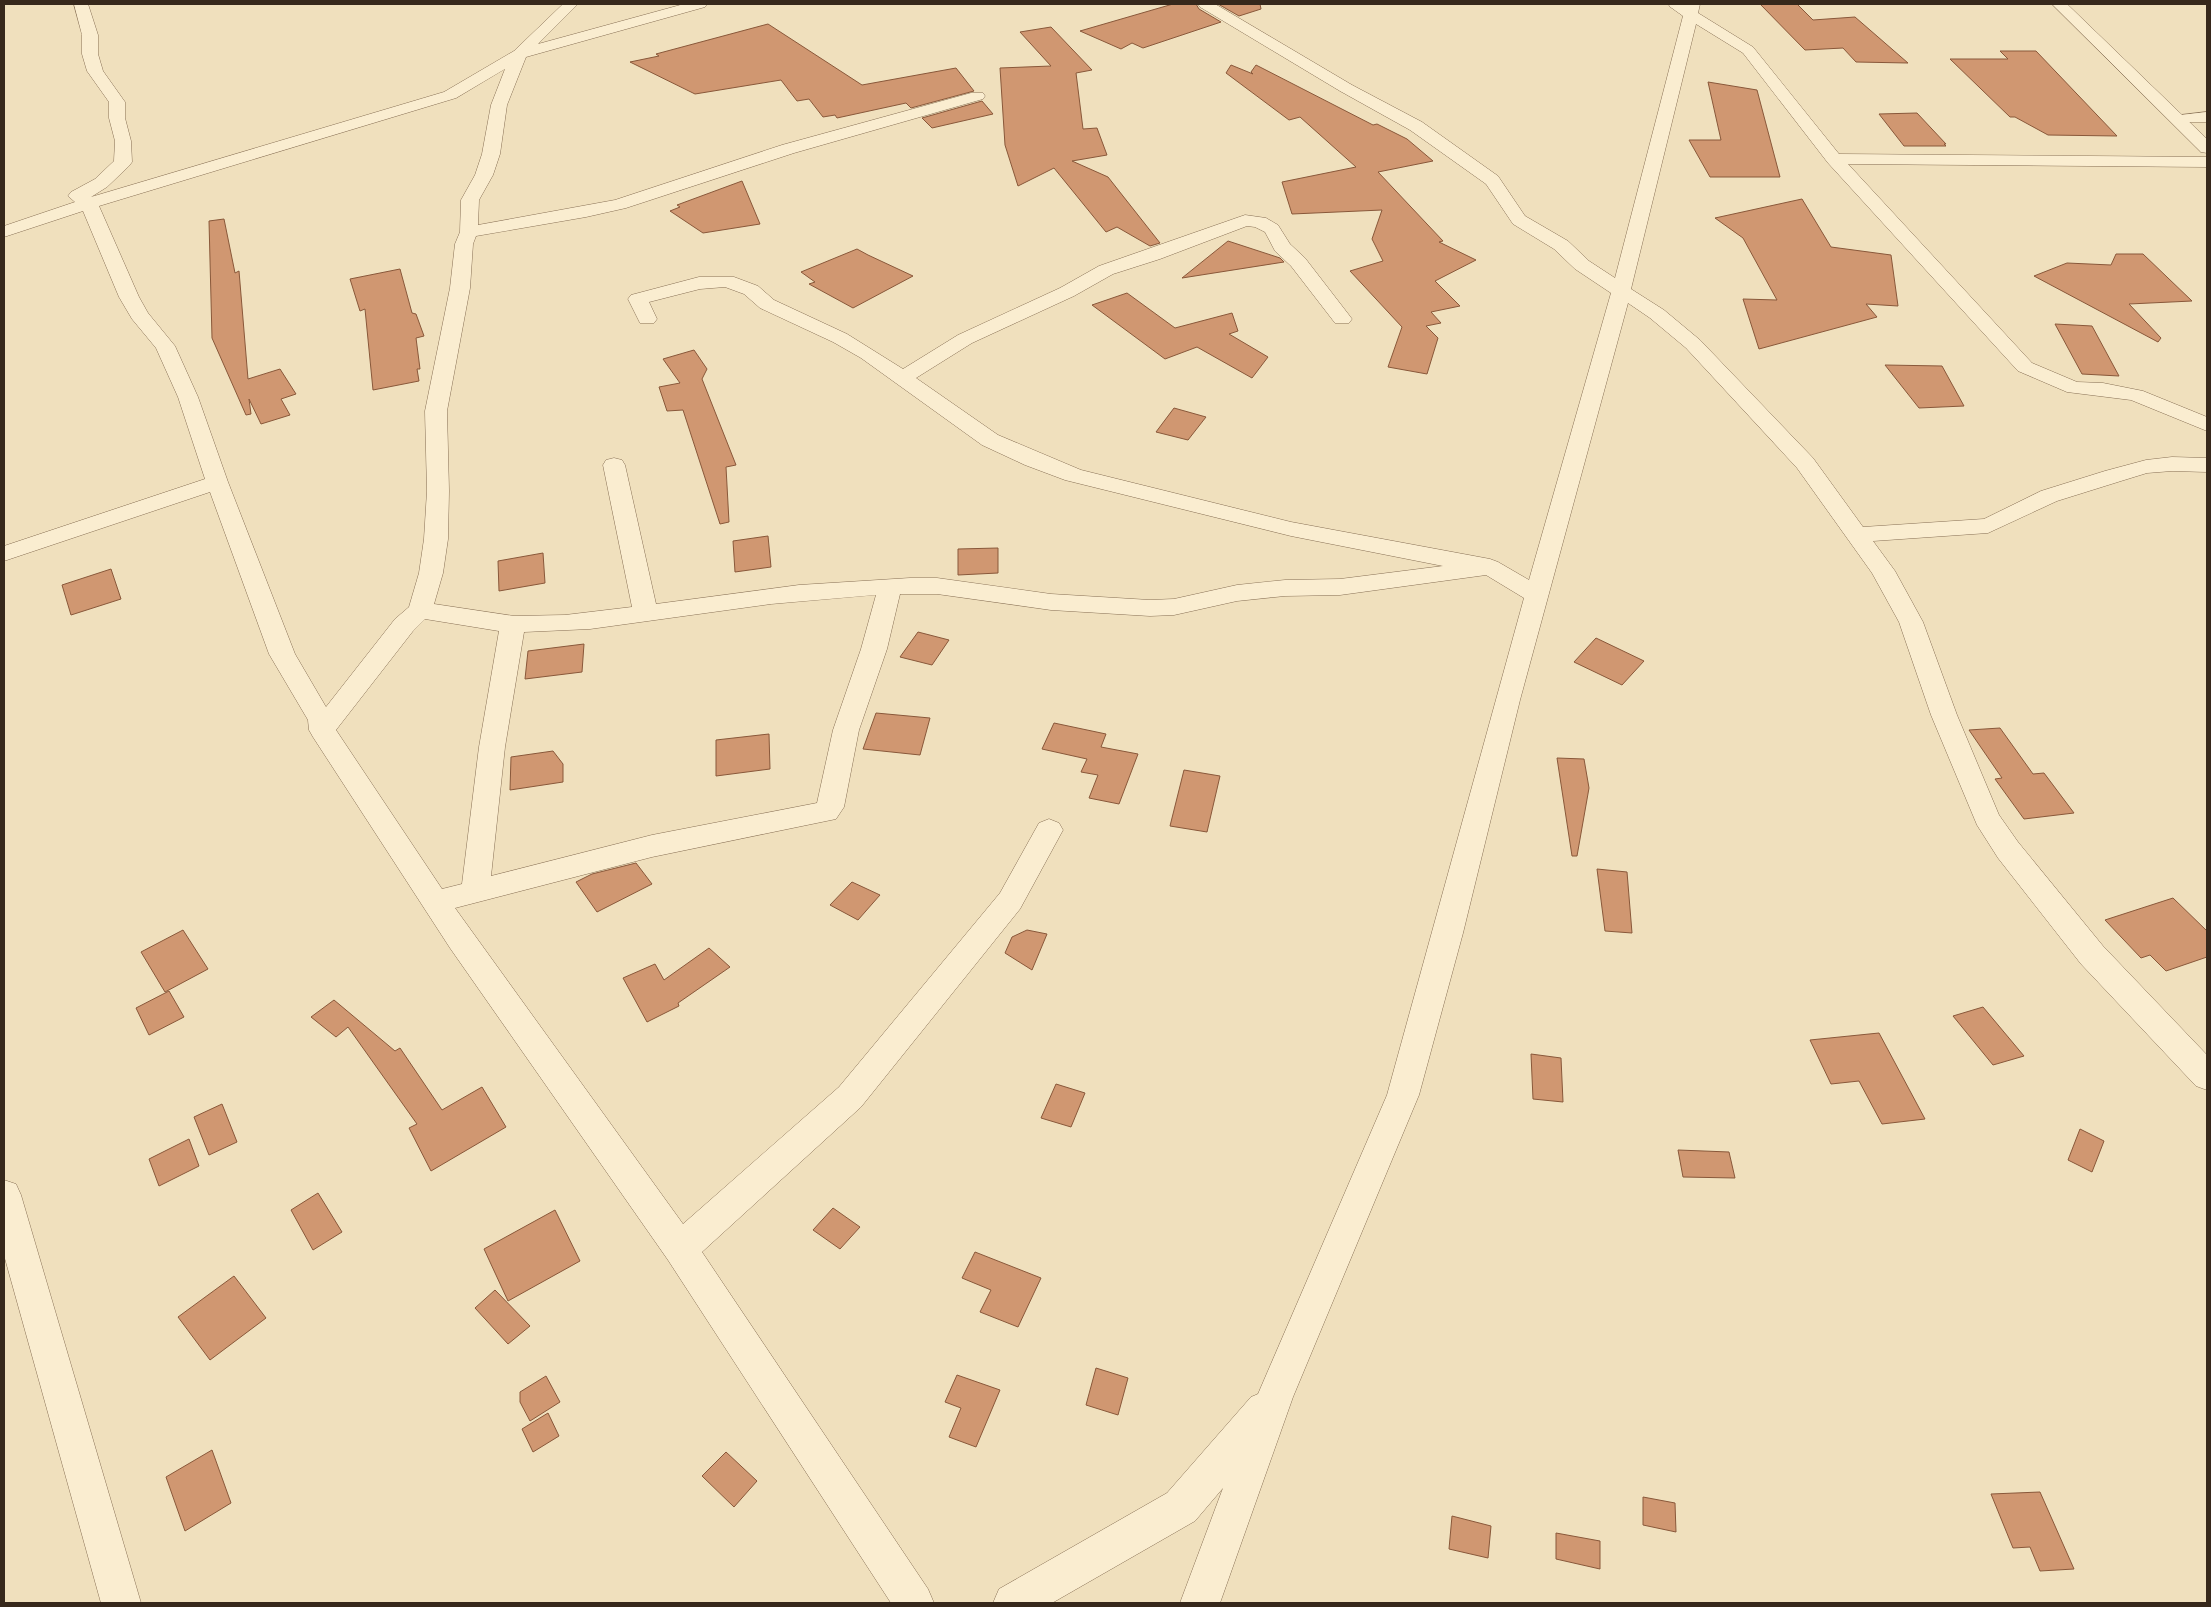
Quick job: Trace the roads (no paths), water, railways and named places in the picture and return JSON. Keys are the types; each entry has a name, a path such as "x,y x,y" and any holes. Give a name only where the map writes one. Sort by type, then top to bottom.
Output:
{"street":[{"path":"81,4 90,35 90,54 95,71 117,102 117,118 123,141 123,162 101,183 77,196 89,203 129,297 139,315 165,346 188,397 217,482 282,654 321,720 322,730 460,940 680,1249 914,1603"},
{"path":"4,232 89,203 450,95 519,54 570,4"},
{"path":"519,54 700,4"},
{"path":"1205,4 1321,74 1422,131 1492,180 1520,220 1561,245 1599,277 1622,289 1657,314 1693,344 1806,464 1883,571 1911,622 1944,715 1987,818 2008,850 2092,955 2207,1076"},
{"path":"2058,4 2207,148"},
{"path":"1200,1603 1275,1397 1403,1095 1448,933 1537,595 1622,289 1685,8 1748,50 1834,159 2025,367 2074,388 2103,389 2136,395 2207,425"},
{"path":"322,730 394,638 420,610 431,573 436,539 438,491 436,411 460,288 464,244 469,232 470,200 484,176 491,154 499,105 519,54"},
{"path":"469,232 586,212 620,204 788,149 977,96"},
{"path":"2178,119 2207,117"},
{"path":"1834,159 2207,162"},
{"path":"902,379 965,339 1067,292 1106,270 1153,255 1245,220 1260,222 1272,229 1282,247 1298,262 1342,319"},
{"path":"647,319 638,299 699,283 727,281 751,290 767,304 840,338 868,354 990,440 1073,475 1291,529 1490,568 1537,595"},
{"path":"1857,534 1988,526 2049,496 2129,471 2172,464 2207,465"},
{"path":"614,465 646,614"},
{"path":"4,554 217,482"},
{"path":"420,610 513,624 646,614 718,603 890,587 937,586 1051,602 1150,608 1184,605 1237,593 1285,588 1340,587 1490,568"},
{"path":"436,902 652,846 826,812 830,807 846,730 874,649 890,587"},
{"path":"475,892 492,747 513,624"},
{"path":"680,1249 850,1097 1010,901 1049,830"},
{"path":"4,1195 121,1603"},
{"path":"1013,1603 1181,1507 1275,1397"}]}
